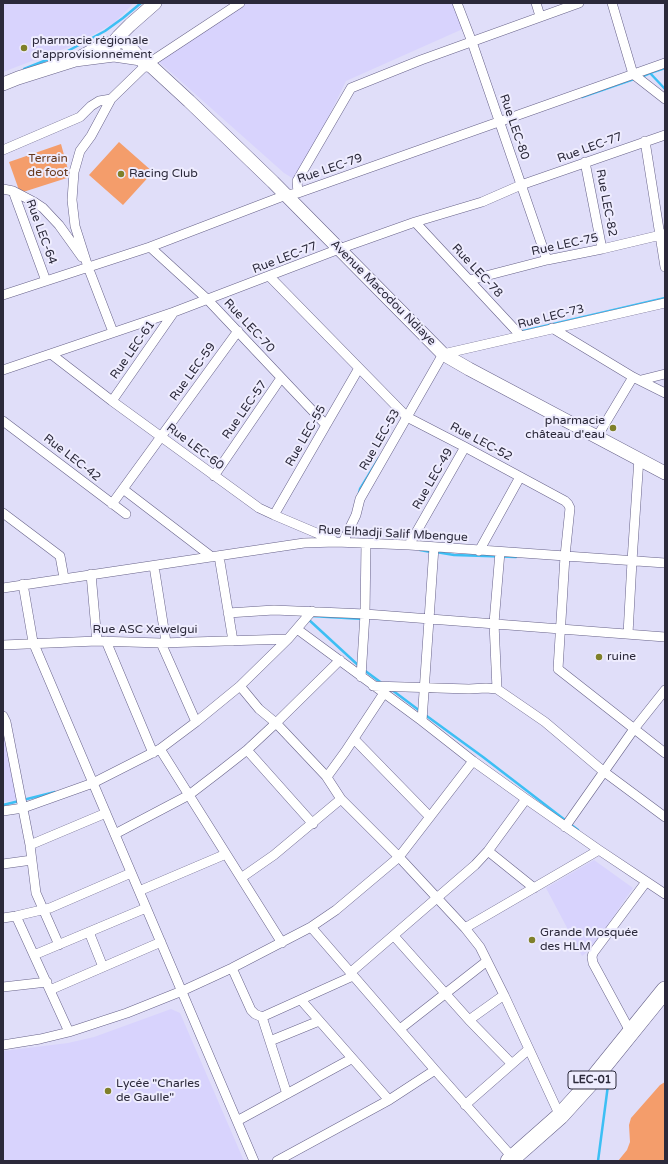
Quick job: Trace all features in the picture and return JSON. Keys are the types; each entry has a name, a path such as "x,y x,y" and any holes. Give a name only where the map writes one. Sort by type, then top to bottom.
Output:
{"highway":[{"name":"LEC-01","path":"511,1160 560,1116 589,1084 665,990"}],"street":[{"path":"118,48 130,25 155,3"},
{"path":"113,332 88,267 75,226 72,200 74,172 80,151 91,136 111,99 143,62 240,3"},
{"name":"Rue LEC-80","path":"457,3 500,121 547,260"},
{"path":"536,3 540,16"},
{"path":"292,194 297,181 351,88 540,16 579,3"},
{"path":"612,3 633,74 665,99"},
{"path":"3,84 74,60 118,48 143,62"},
{"name":"Avenue Macodou Ndiaye","path":"143,62 151,66 292,194 339,250 444,354 665,473"},
{"name":"Rue LEC-79","path":"3,295 150,247 292,194 665,62"},
{"path":"3,150 80,118 91,106 99,101 111,99"},
{"name":"Rue LEC-77","path":"3,370 174,312 415,222 482,202 521,185 665,135"},
{"path":"645,141 662,235 665,267"},
{"name":"Rue LEC-82","path":"585,162 602,249"},
{"path":"3,189 13,191 34,202 60,224 88,267"},
{"name":"Rue LEC-64","path":"13,191 46,281"},
{"name":"Rue LEC-78","path":"415,222 521,336"},
{"name":"Rue LEC-75","path":"470,280 547,260 662,235"},
{"name":"Rue LEC-70","path":"150,247 207,299 326,425"},
{"name":"Rue LEC-52","path":"270,277 407,417 565,501 568,504 570,508 565,556 558,670 634,728"},
{"name":"Rue LEC-73","path":"444,354 665,303"},
{"name":"Rue LEC-61","path":"112,401 174,312"},
{"path":"552,328 637,379 665,393"},
{"name":"Rue LEC-59","path":"112,504 238,331"},
{"name":"Rue LEC-60","path":"51,354 112,401 259,508 339,542"},
{"name":"Rue LEC-53","path":"339,542 356,516 360,499 444,354"},
{"name":"Rue LEC-55","path":"274,515 359,368"},
{"path":"597,437 637,379 665,374"},
{"name":"Rue LEC-57","path":"214,476 281,378"},
{"name":"Rue LEC-42","path":"3,421 126,514"},
{"name":"Rue LEC-49","path":"408,545 465,447"},
{"path":"628,634 639,458"},
{"path":"478,551 520,477"},
{"path":"123,489 215,556 233,642"},
{"path":"3,514 60,556 64,578"},
{"name":"Rue Elhadji Salif Mbengue","path":"3,588 304,543 339,542 408,545 665,563"},
{"path":"361,676 365,614 366,543"},
{"path":"422,721 434,547"},
{"path":"497,690 494,623 500,552"},
{"path":"154,566 164,642 196,722"},
{"path":"91,574 101,641 157,751 189,795 282,943"},
{"path":"23,584 33,642 254,1161"},
{"path":"228,613 274,610 312,611 429,618 665,636"},
{"path":"3,811 23,808 93,783 157,751 196,722 240,686 288,639 312,611"},
{"path":"297,629 564,827 665,894"},
{"name":"Rue ASC Xewelgui","path":"3,644 101,641 233,642 288,639"},
{"path":"115,834 189,795 247,750 340,660"},
{"path":"240,686 259,709 276,723 326,776 341,799 438,898 480,947 560,1116"},
{"path":"373,686 469,689 486,688 497,690 545,722 603,771 665,816"},
{"path":"564,827 634,728 665,690"},
{"path":"326,776 354,739 384,693"},
{"path":"3,716 6,722 30,844 36,893 58,945"},
{"path":"634,728 665,753"},
{"path":"354,739 430,817"},
{"path":"247,750 313,824"},
{"path":"3,1045 40,1039 69,1032 127,1013 182,991 232,968 311,927 341,906 398,857 473,761"},
{"path":"241,878 274,855 313,824 341,799"},
{"path":"232,968 251,1010 255,1014 262,1017 301,1000 351,974 475,865 488,851 526,799"},
{"path":"30,844 106,813"},
{"path":"465,928 599,850"},
{"path":"488,851 534,888"},
{"path":"139,891 226,854"},
{"path":"3,864 32,860"},
{"path":"3,917 16,916 50,908 131,873"},
{"path":"631,1033 593,963 592,957 593,953 646,882"},
{"path":"34,955 146,908"},
{"path":"16,916 69,1032"},
{"path":"311,927 511,1160"},
{"path":"89,932 103,967"},
{"path":"394,936 445,994 512,1064"},
{"path":"3,987 48,986 103,967 160,942"},
{"path":"400,1029 487,960"},
{"path":"469,1020 504,995"},
{"path":"301,1000 389,1100"},
{"path":"262,1017 287,1094"},
{"path":"270,1041 319,1021"},
{"path":"465,1105 529,1049"},
{"path":"237,1121 352,1058"},
{"path":"277,1161 389,1100 435,1070"}],"shaded area":[{"path":"3,3 134,3 114,23 74,45 3,72"},
{"path":"232,3 455,3 465,28 346,81 297,181 284,173 157,60"},
{"path":"3,734 17,800 3,802"},
{"path":"594,860 633,888 591,949 582,956 546,888"},
{"name":"Lycée \"Charles de Gaulle\"","path":"171,1009 180,1013 244,1161 3,1161 3,1051 68,1043 94,1037"}],"green space":[{"name":"Racing Club","path":"119,142 153,172 123,205 89,175"},
{"name":"Terrain de foot","path":"61,144 70,177 20,193 9,162"},
{"path":"665,1082 665,1161 618,1161 627,1150 630,1142 629,1125 631,1118 660,1085"}],"waterway":[{"path":"24,69 64,53 105,31 141,3"},
{"path":"665,68 650,73 665,89"},
{"path":"641,77 650,73"},
{"path":"582,97 634,79"},
{"path":"519,332 665,298"},
{"path":"359,493 379,458"},
{"path":"420,550 431,552"},
{"path":"436,552 454,555 516,557"},
{"path":"311,616 363,619"},
{"path":"308,619 359,666"},
{"path":"364,670 383,684"},
{"path":"392,690 420,711"},
{"path":"424,714 578,830"},
{"path":"3,805 55,792"},
{"path":"598,1161 610,1070"}],"place":[{"name":"pharmacie régionale d'approvisionnement","path":"24,48"},
{"name":"Racing Club","path":"121,174"},
{"name":"pharmacie château d'eau","path":"613,428"},
{"name":"ruine","path":"599,657"},
{"name":"Grande Mosquée des HLM","path":"532,940"},
{"name":"Lycée \"Charles de Gaulle\"","path":"108,1091"}]}
